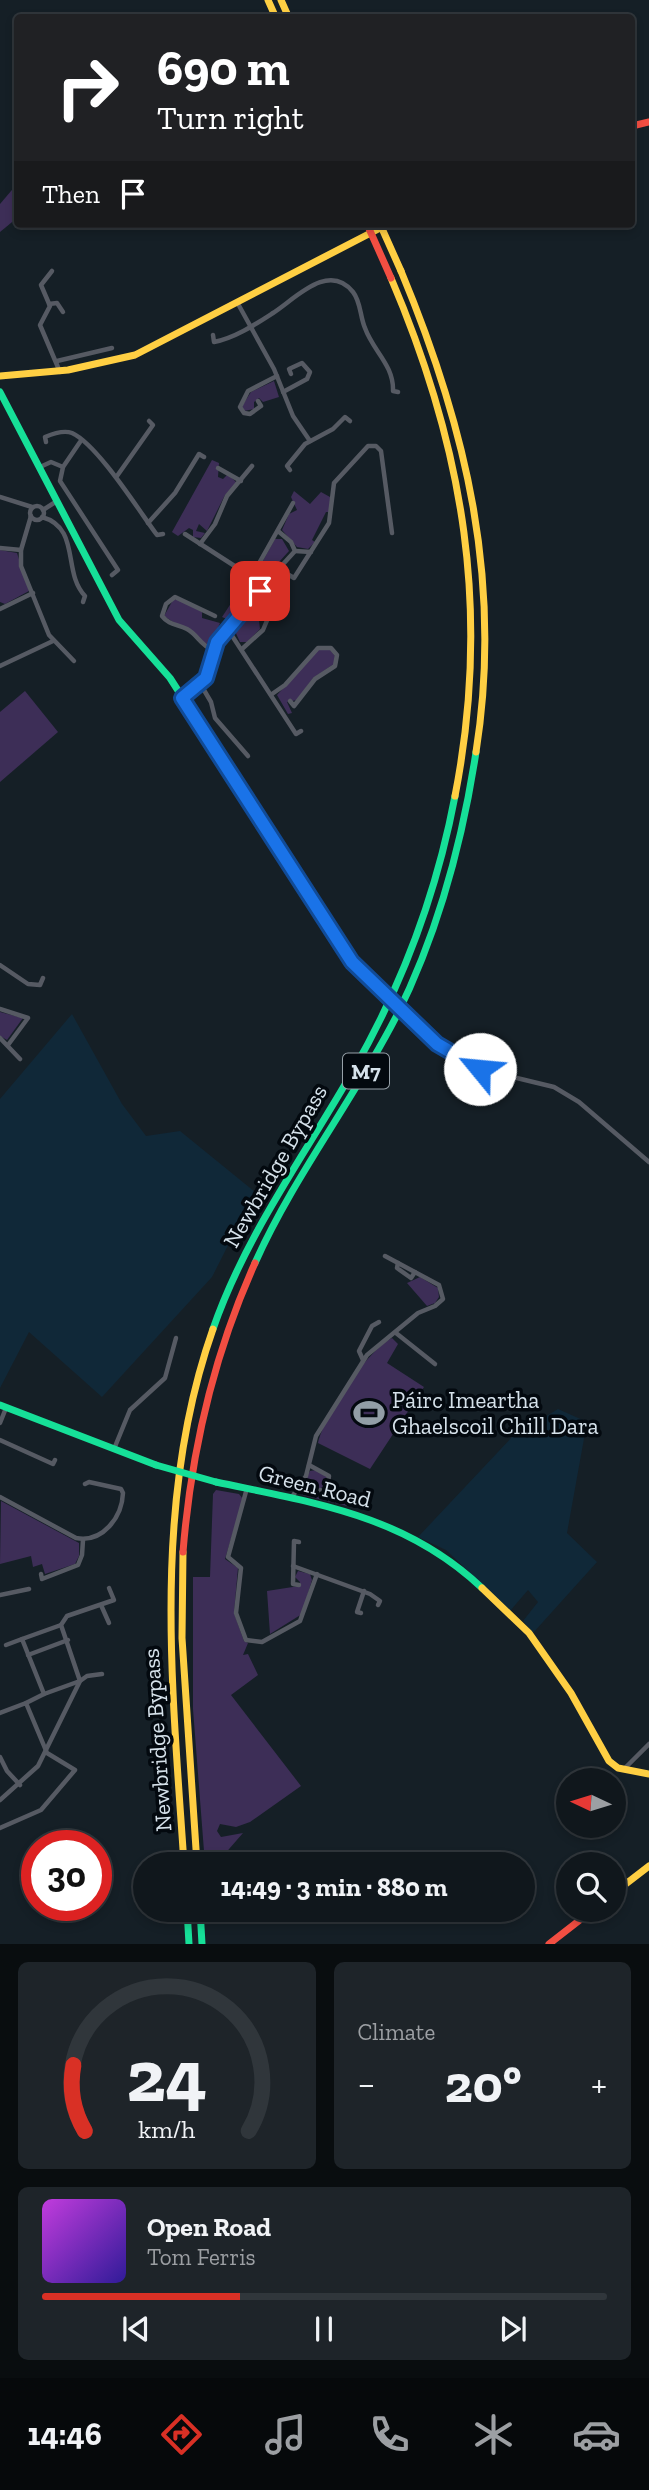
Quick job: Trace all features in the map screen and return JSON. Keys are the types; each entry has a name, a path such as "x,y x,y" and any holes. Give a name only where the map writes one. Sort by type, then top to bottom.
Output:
{"main road":[{"name":"Newbridge Bypass","path":"183,1852 168,1635 168,1565 178,1466 207,1343 245,1255 292,1167 359,1060 400,980 428,908 450,834 462,775 472,645 467,537 446,430 420,345 369,228"},
{"path":"0,376 60,373 93,368 135,355 380,228"},
{"name":"Newbridge Bypass","path":"196,1852 182,1602 191,1481 208,1398 241,1296 268,1235 302,1174 369,1066 425,949 461,836 478,742 484,648 483,591 469,480 446,388 382,228"},
{"path":"0,392 119,620 170,678 236,781"},
{"name":"Green Road","path":"3,1406 156,1465 216,1482 292,1497 371,1518 438,1553 471,1578 528,1633 571,1693 603,1753 609,1761 622,1768"},
{"path":"626,1769 649,1774"},
{"path":"626,1884 649,1866"},
{"path":"188,1922 190,1944"},
{"path":"201,1922 204,1944"},
{"path":"549,1944 577,1922"}],"street":[{"path":"52,271 41,285 49,304 40,325 60,373"},
{"path":"213,335 214,342 220,341 250,326 313,285 325,282 346,286 357,300 372,345 390,372 393,391 398,392"},
{"path":"237,301 277,376 293,416 310,441"},
{"path":"49,304 57,303 63,312"},
{"path":"57,361 112,348"},
{"path":"283,392 307,379 310,372 302,363 289,369 291,374"},
{"path":"258,401 261,406 250,414 244,413 240,408 248,391 277,376"},
{"path":"290,470 287,466 310,441 333,429 345,417 350,421"},
{"path":"117,476 153,425 149,421"},
{"path":"46,442 45,437 66,432 75,435 117,476 135,508 158,537 163,534"},
{"path":"80,442 63,467 62,486 118,570 112,575"},
{"path":"289,575 294,578 329,523 334,483 368,446 376,446 382,451 392,533"},
{"path":"148,523 175,493 199,454 204,457"},
{"path":"40,467 51,462 63,467"},
{"path":"200,544 215,524 227,496 252,466"},
{"path":"221,477 221,469 241,481"},
{"path":"0,497 32,508 38,506 43,510"},
{"path":"42,517 43,510 57,501"},
{"path":"32,508 20,550 21,566 53,641 74,661"},
{"path":"188,533 200,544 247,574 253,574 293,508"},
{"path":"31,516 56,523 64,532 84,599 92,595"},
{"path":"278,531 291,542 295,551"},
{"path":"0,548 20,550"},
{"path":"182,698 201,685 210,669 213,650 228,628 295,551"},
{"path":"295,551 311,552"},
{"path":"1,607 33,593"},
{"path":"213,650 201,645 186,629 169,624 162,616 166,604 175,597 206,615 215,616"},
{"path":"242,649 271,611"},
{"path":"228,628 296,734 301,731"},
{"path":"0,666 53,641"},
{"path":"272,694 285,685 318,648 331,648 337,655 335,666 315,679 294,706 290,701"},
{"path":"201,685 211,702 215,718 248,756"},
{"path":"236,781 352,962 381,994 437,1044 480,1069 554,1087 579,1102 649,1162"},
{"path":"0,965 28,984 40,985 43,978"},
{"path":"0,1009 28,1018 8,1045"},
{"path":"0,1038 20,1059"},
{"path":"292,1497 309,1465 316,1436 363,1360 373,1347 396,1333 418,1313 435,1306 443,1299 439,1285 415,1272 409,1278 396,1267 398,1263 385,1256"},
{"path":"363,1360 359,1351 372,1326 379,1322"},
{"path":"396,1333 435,1364"},
{"path":"114,1450 130,1410 168,1380 176,1338"},
{"path":"0,1423 3,1406"},
{"path":"0,1440 53,1463"},
{"path":"309,1465 330,1476 323,1491 331,1496"},
{"path":"0,1497 83,1540 97,1536 116,1519 123,1493 121,1489 89,1482 85,1484"},
{"path":"247,1488 228,1557 241,1568 236,1612 246,1640 262,1642 300,1621 317,1574"},
{"path":"41,1574 42,1579 78,1565 83,1540"},
{"path":"299,1542 294,1541 293,1566 293,1584 299,1585"},
{"path":"293,1566 363,1591 380,1601 377,1605"},
{"path":"6,1645 61,1625 67,1616 114,1600 108,1588"},
{"path":"0,1595 29,1589"},
{"path":"361,1613 357,1612 363,1591"},
{"path":"101,1605 109,1623"},
{"path":"0,1800 20,1785 47,1752 80,1681 61,1625"},
{"path":"22,1639 44,1694"},
{"path":"28,1655 68,1640"},
{"path":"0,1713 87,1676 102,1674"},
{"path":"0,1829 41,1810 75,1770 47,1752 26,1703"},
{"path":"625,1768 649,1744"},
{"path":"0,1757 7,1771 20,1785"}],"shaded area":[{"path":"14,188 14,220 0,232 0,204"},
{"path":"274,381 279,397 263,402 259,398 254,402 254,409 244,411 242,406 251,392"},
{"path":"212,460 219,463 218,477 223,479 228,474 237,483 225,495 207,531 199,524 196,531 205,533 201,538 193,537 193,530 189,528 178,536 172,532"},
{"path":"294,491 310,504 321,492 330,497 330,512 326,512 312,540 315,542 308,549 297,547 282,530 289,514 297,510 291,497"},
{"path":"275,539 282,539 289,551 259,584 248,577 255,575"},
{"path":"0,550 17,553 29,591 5,604 0,602"},
{"path":"247,579 258,585 229,620 222,617"},
{"path":"173,600 181,600 202,612 202,618 220,623 210,646 164,616"},
{"path":"257,600 269,609 267,620 259,621 260,629 247,642 240,642 233,627"},
{"path":"319,649 330,650 335,656 334,664 313,678 297,700 287,702 292,713 288,714 277,695"},
{"path":"25,691 58,732 0,782 0,712"},
{"path":"0,1012 23,1018 7,1040 0,1036"},
{"path":"72,1014 122,1104 146,1136 180,1131 255,1192 212,1277 102,1397 29,1332 0,1388 0,1099"},
{"path":"420,1277 438,1288 439,1297 435,1303 427,1306 407,1283"},
{"name":"Páirc Imeartha Ghaelscoil Chill Dara","path":"392,1338 398,1344 387,1363 424,1387 370,1469 318,1443 329,1416 348,1384 370,1356"},
{"path":"558,1409 587,1422 567,1533 597,1562 533,1633 523,1621 538,1602 528,1590 510,1611 446,1550 418,1537 512,1437"},
{"path":"316,1470 327,1477 326,1488 322,1487 319,1491 332,1498 335,1494 348,1503 347,1506 302,1495 300,1489 310,1471"},
{"path":"216,1490 239,1494 243,1499 225,1559 238,1568 234,1613 244,1641 248,1643 243,1655 248,1654 258,1675 231,1695 301,1786 250,1822 236,1827 220,1824 217,1831 221,1837 243,1833 226,1852 204,1852 193,1709 193,1577 210,1577 213,1494"},
{"path":"1,1501 79,1543 79,1556 75,1564 45,1574 42,1564 33,1567 31,1556 0,1564"},
{"path":"298,1571 310,1574 312,1580 302,1614 270,1634 267,1591 299,1586 300,1582 295,1577"}],"traffic: fast":[{"path":"0,392 119,620 170,678 236,781"},
{"path":"255,1263 287,1200 379,1048 411,985 436,920 456,854 476,752"},
{"path":"213,1329 242,1260 259,1228 354,1069 388,1004 428,902 455,796"},
{"path":"0,1405 156,1465"},
{"path":"156,1465 216,1482"},
{"path":"216,1482 323,1506 390,1528 453,1563 482,1588"},
{"path":"188,1922 189,1944"},
{"path":"201,1922 202,1944"}],"traffic: slow":[{"path":"268,0 274,14"},
{"path":"281,0 287,14"},
{"path":"0,376 68,370 135,355 380,228"},
{"path":"382,228 401,271"},
{"path":"401,271 444,388 473,506 485,627 483,689 476,752"},
{"path":"391,278 437,405 453,469 464,532 470,596 470,661 466,728 455,796"},
{"path":"183,1852 172,1661 174,1527 181,1460 194,1394 213,1329"},
{"path":"183,1552 182,1638 196,1852"},
{"path":"482,1588 529,1633 571,1693 609,1761 618,1768 649,1774"},
{"path":"626,1884 649,1866"}],"traffic: jam":[{"path":"635,125 649,122"},
{"path":"369,228 391,278"},
{"path":"183,1552 192,1477 207,1404 228,1332 255,1263"},
{"path":"549,1944 577,1922"}],"place":[{"name":"Páirc Imeartha Ghaelscoil Chill Dara","path":"369,1413"}],"route":[{"path":"260,591 223,632 213,650 210,669 201,685 182,698 352,962 381,994 437,1044 480,1069"}]}
